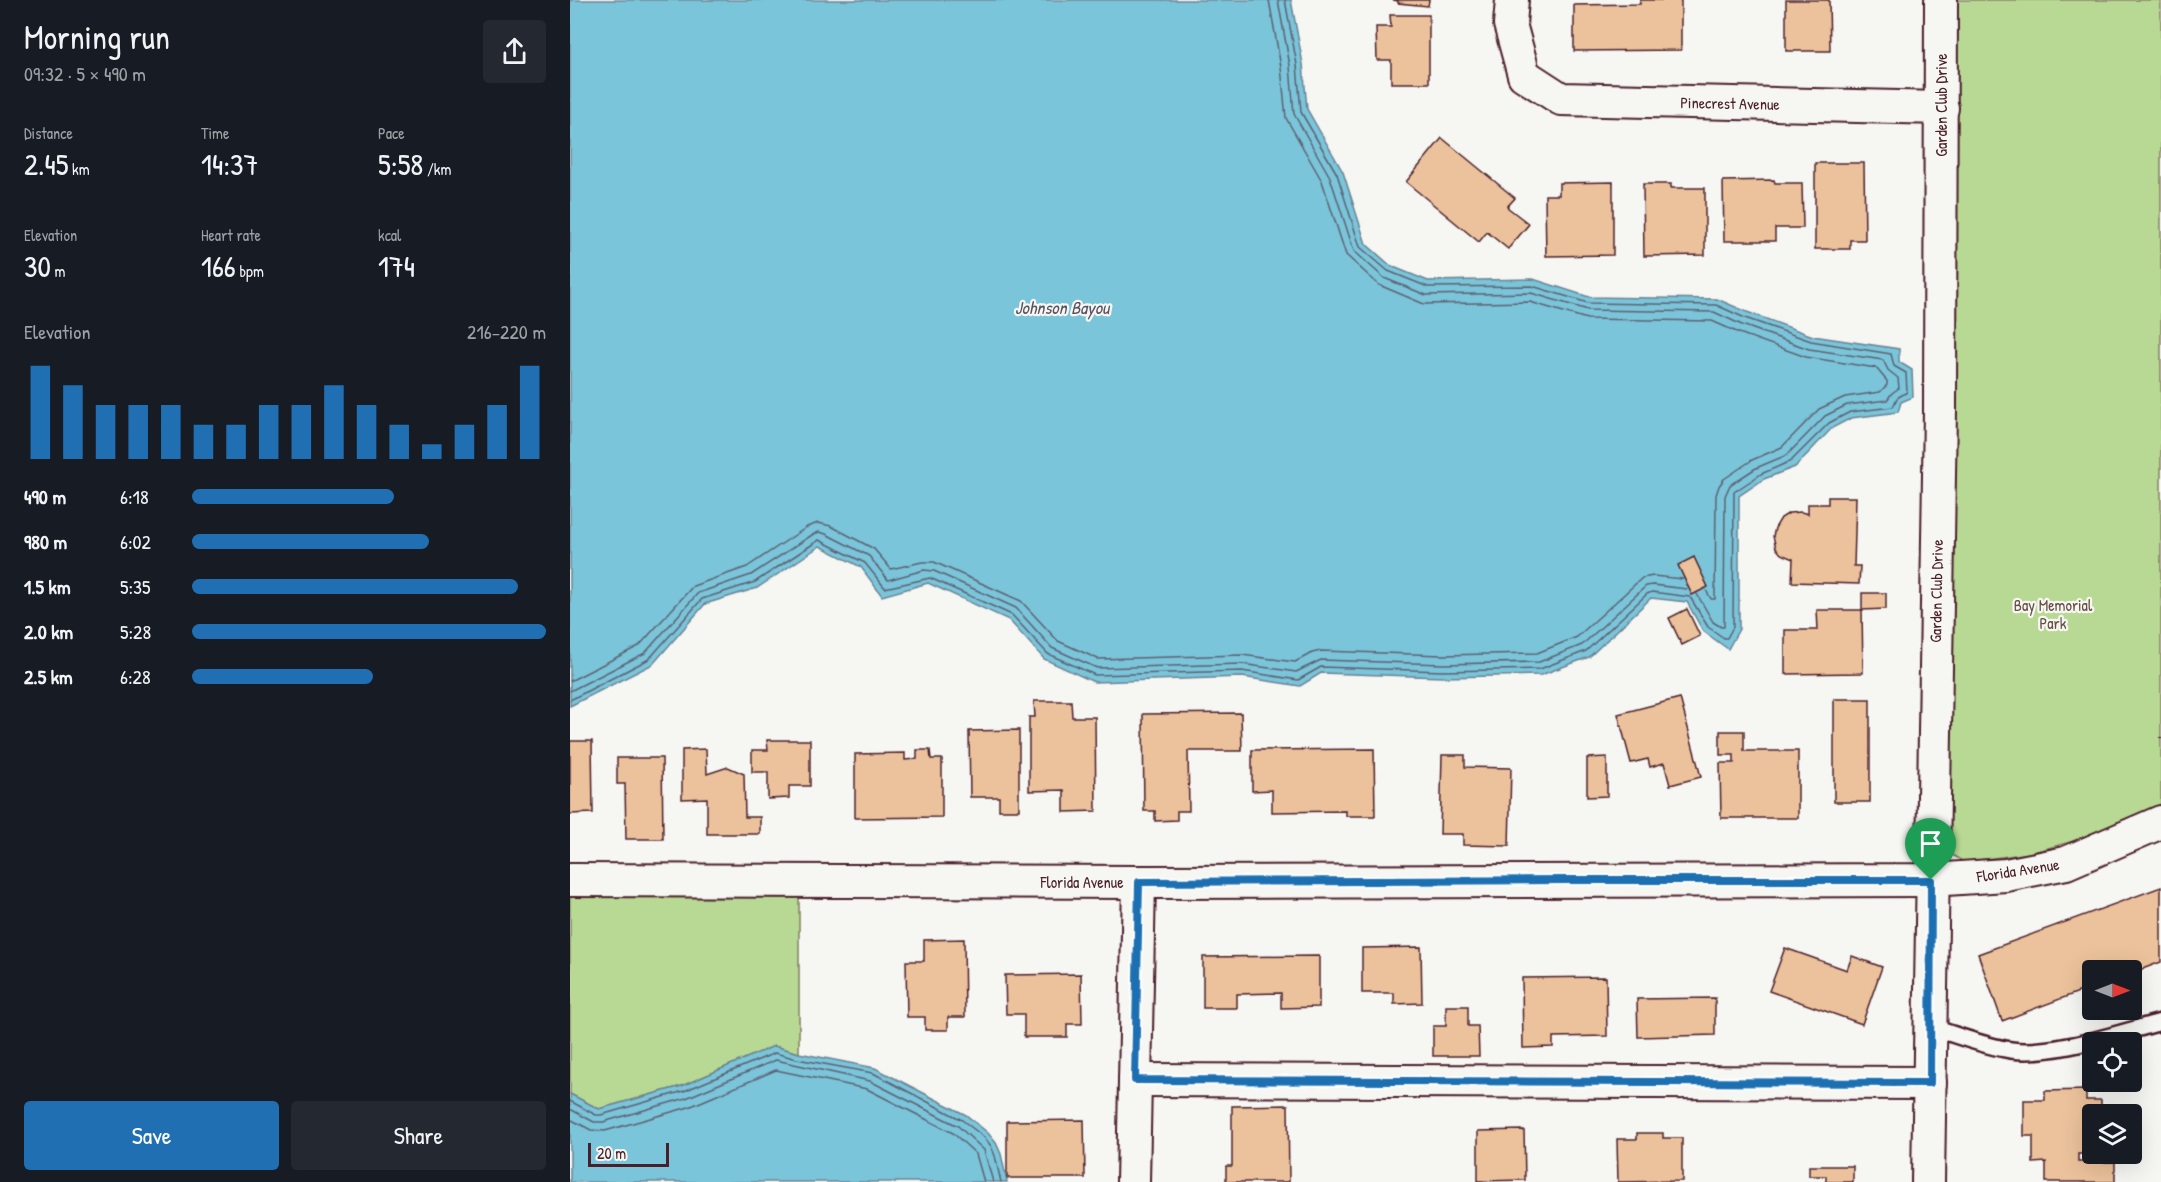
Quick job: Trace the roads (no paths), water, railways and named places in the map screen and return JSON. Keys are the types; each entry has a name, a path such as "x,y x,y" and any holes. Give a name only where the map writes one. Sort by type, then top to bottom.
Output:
{"street":[{"name":"Pinecrest Avenue","path":"1512,0 1510,24 1524,75 1561,99 1942,108"},
{"name":"Garden Club Drive","path":"1928,1182 1940,423 1941,0"},
{"name":"Florida Avenue","path":"570,880 1139,882 1931,880 2006,875 2066,863 2161,822"},
{"path":"1133,1182 1139,882"},
{"path":"1135,1080 1930,1083"}],"lane":[{"path":"1930,1027 2001,1048 2045,1051 2161,1022"}],"water":[{"name":"Johnson Bayou","path":"570,0 1291,0 1303,64 1307,109 1343,172 1366,244 1391,266 1428,281 1533,279 1589,297 1717,299 1813,336 1899,349 1899,362 1912,370 1913,397 1901,402 1898,412 1851,418 1832,428 1795,467 1764,479 1739,496 1739,629 1728,649 1703,631 1687,602 1651,598 1589,657 1541,675 1443,677 1321,673 1300,686 1242,677 1094,682 1044,659 1009,620 928,583 882,596 861,567 820,546 757,588 705,604 653,664 570,706"},
{"path":"774,1046 875,1068 966,1115 988,1133 996,1143 1001,1154 1007,1182 570,1182 570,1094 599,1109 682,1086"}],"park label":[{"name":"Bay Memorial Park","path":"2053,614"}]}
